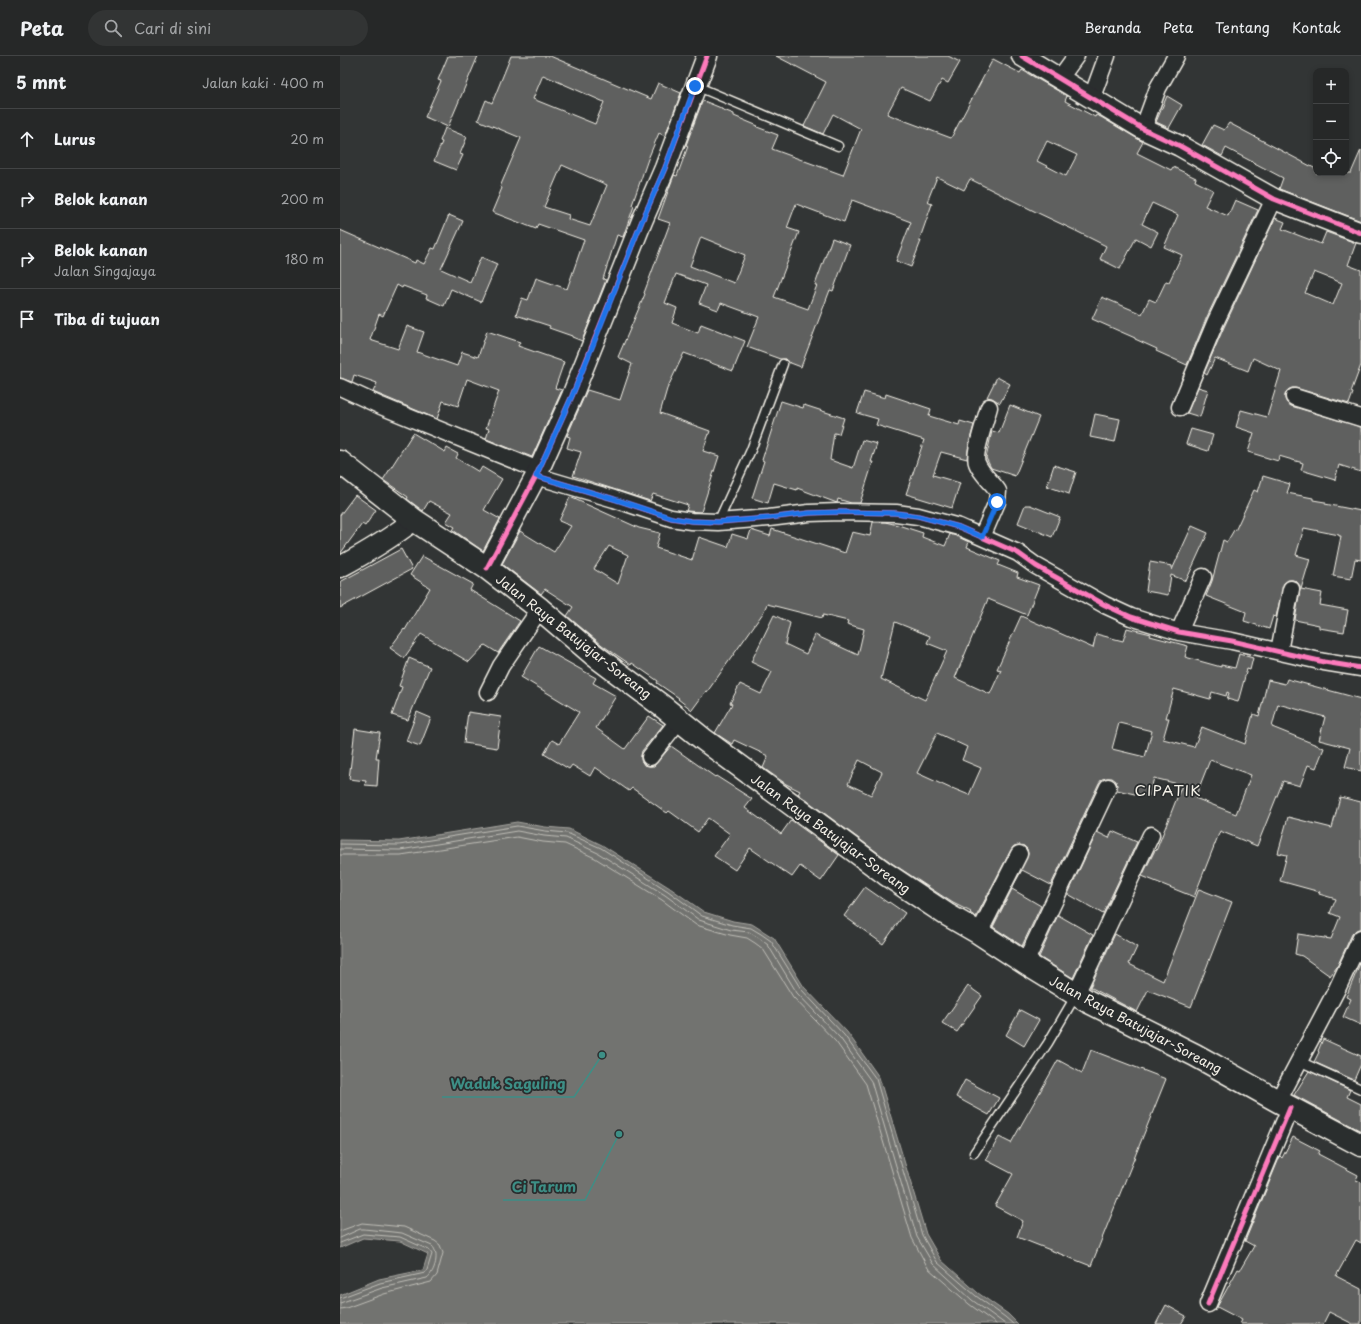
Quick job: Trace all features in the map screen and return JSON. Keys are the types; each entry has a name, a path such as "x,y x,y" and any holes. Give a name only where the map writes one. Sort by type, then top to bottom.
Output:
{"highway":[{"name":"Jalan Raya Batujajar-Soreang","path":"340,462 414,520 487,568 540,609 594,655 703,740 886,874 946,914 1076,994 1195,1055 1284,1105 1361,1145"}],"street":[{"path":"487,568 537,473 572,396 642,221 665,168 707,56"},
{"path":"1022,56 1143,129 1180,146 1274,199 1361,233"},
{"path":"1060,78 1076,56"},
{"path":"1092,97 1107,56"},
{"path":"1143,129 1158,88 1176,56"},
{"path":"1180,407 1215,323 1274,199"},
{"path":"340,387 537,473 672,518 691,521 718,522 817,513 896,513 918,516 959,527 985,530 1036,566 1105,605 1131,617 1179,632 1279,651 1324,662 1361,668"},
{"path":"1294,397 1361,418"},
{"path":"985,530 997,502 998,491 981,471 976,462 978,446 989,408"},
{"path":"340,567 389,539 414,520"},
{"path":"1179,632 1203,577"},
{"path":"1279,651 1291,589"},
{"path":"488,692 501,666 540,609"},
{"path":"650,757 679,720"},
{"path":"1025,963 1108,787"},
{"path":"1076,994 1151,835"},
{"path":"979,934 1019,854"},
{"path":"1208,1304 1284,1105 1299,1061 1337,989 1361,938"}],"lane":[{"path":"695,86 838,146"},
{"path":"718,522 751,450 783,364"},
{"path":"974,1153 1048,1043 1076,994"},
{"path":"1299,1061 1361,1088"}],"water":[{"path":"517,822 545,827 569,829 602,845 670,888 704,912 733,921 752,924 774,938 804,987 847,1032 879,1077 926,1234 941,1260 978,1293 1008,1314 1018,1324 340,1324 340,1295 379,1279 423,1270 428,1254 400,1241 363,1238 340,1248 340,840 399,841"}],"building":[{"path":"448,56 478,56 448,127 425,117 441,81 438,80"},
{"path":"511,56 550,56 651,99 658,83 681,93 665,136 659,133 648,159 623,237 617,235 603,279 606,280 582,341 549,328 550,326 516,315 522,298 528,300 536,278 567,289 584,240 538,224 536,229 492,212 502,188 500,187 521,138 478,120 486,100 492,103","holes":["543,75 604,102 595,124 533,99","562,165 607,185 590,226 568,219 569,215 544,207"]},
{"path":"776,56 948,56 960,62 948,83 942,80 930,101 901,88 887,114 951,138 993,59 1020,73 1022,70 1067,96 1065,101 1095,117 1096,115 1101,117 1143,142 1137,153 1171,170 1173,167 1196,178 1195,181 1213,190 1205,206 1228,216 1235,200 1258,210 1206,319 1187,365 1156,351 1157,349 1135,338 1092,319 1102,297 1142,314 1149,299 1156,302 1166,281 1169,282 1182,255 1164,247 1178,215 1152,203 1142,224 1158,232 1151,246 1136,238 1120,269 1100,259 1106,246 970,179 964,190 937,177 927,202 932,204 919,241 921,241 911,267 896,261 911,222 852,200 844,222 796,204 787,228 799,232 774,297 808,309 832,238 850,245 833,291 830,290 801,367 788,362 785,359 780,359 747,347 759,317 721,303 718,310 699,303 706,285 676,274 665,303 677,308 672,323 698,333 701,324 745,341 733,371 684,353 667,389 660,413 710,431 703,451 719,456 701,512 686,511 688,505 653,494 650,501 573,476 581,452 567,448 570,437 567,436 587,390 620,400 632,364 618,357 645,294 644,293 670,223 658,219 674,175 677,176 688,146 686,145 702,102 704,101 721,108 734,114 734,116 758,126 757,127 778,135 772,149 843,175 861,129 833,114 823,134 804,126 826,82","holes":["1047,141 1077,155 1066,176 1037,161","701,237 745,255 734,283 690,266"]},
{"path":"1167,96 1182,105 1169,128 1156,122"},
{"path":"1229,123 1313,167 1313,176 1349,176 1349,173 1351,173 1361,150 1361,221 1279,189 1283,178 1226,148 1222,156 1202,145 1213,125 1224,130"},
{"path":"445,128 467,137 460,154 463,155 456,170 434,161 442,142 440,141"},
{"path":"449,215 463,221 441,269 470,282 481,257 497,264 481,302 451,289 444,306 426,298 427,295 403,286 402,288 397,285 383,316 379,314 370,340 398,349 407,326 424,332 417,352 457,366 462,352 478,357 487,331 520,342 518,346 564,362 555,388 562,390 532,457 486,439 489,429 486,428 499,391 467,379 458,406 443,401 437,419 373,392 377,383 354,375 352,382 340,378 340,230 415,263 416,260 424,264 432,248 435,249"},
{"path":"1275,218 1285,222 1282,229 1321,244 1326,232 1356,243 1348,265 1361,270 1361,365 1351,392 1353,393 1349,404 1296,388 1288,390 1285,395 1285,399 1291,406 1361,427 1361,472 1339,465 1335,480 1301,470 1303,463 1279,456 1278,461 1248,452 1254,433 1236,427 1241,410 1267,417 1281,371 1253,358 1248,371 1215,358 1207,375 1204,373","holes":["1314,272 1342,283 1333,305 1305,293"]},
{"path":"997,377 1010,384 1000,403 987,397"},
{"path":"1198,387 1208,390 1200,417 1187,413"},
{"path":"864,392 885,398 886,394 931,409 929,416 959,425 960,421 974,425 969,443 967,459 941,452 933,475 960,483 952,508 906,494 924,440 876,425 878,419 857,413"},
{"path":"781,401 803,408 804,405 844,418 839,434 834,433 830,460 853,468 862,440 877,444 860,503 851,503 838,499 837,503 797,488 797,490 774,483 768,503 752,498 764,461 762,460"},
{"path":"1010,405 1039,417 1015,476 991,468 986,458 992,431 999,433"},
{"path":"1095,414 1120,419 1115,442 1090,437"},
{"path":"1191,429 1213,435 1208,451 1186,444"},
{"path":"413,433 445,452 447,448 458,454 456,458 479,472 482,467 502,479 484,510 500,519 483,551 453,530 455,527 446,522 452,513 429,501 423,511 407,499 408,497 383,480"},
{"path":"1054,465 1076,472 1069,494 1047,486"},
{"path":"1263,476 1290,484 1287,493 1313,498 1313,500 1325,502 1325,504 1361,511 1361,560 1355,559 1351,579 1333,576 1341,536 1339,535 1304,528 1296,555 1310,559 1301,589 1322,593 1320,605 1348,610 1344,632 1319,628 1319,625 1295,620 1300,586 1293,580 1288,580 1284,583 1276,617 1273,616 1269,629 1244,621 1246,612 1206,596 1212,581 1223,540 1227,542 1234,530 1235,531 1254,490 1258,492"},
{"path":"355,495 376,510 365,526 362,524 340,554 340,515"},
{"path":"570,497 639,528 660,533 656,548 692,560 699,537 728,547 732,534 748,539 751,530 770,536 772,529 845,553 852,532 870,536 873,522 885,522 923,533 922,537 945,546 950,534 969,542 967,547 1000,561 998,565 1018,573 1017,577 1039,585 1027,615 988,599 955,678 990,694 1001,670 997,669 1021,616 1093,648 1096,634 1123,641 1127,628 1188,646 1185,657 1221,667 1221,665 1235,668 1239,654 1253,658 1250,670 1247,669 1238,702 1227,699 1229,693 1227,692 1226,696 1212,692 1210,699 1174,689 1166,718 1169,718 1163,739 1194,747 1202,727 1245,744 1253,714 1259,716 1268,680 1285,684 1287,679 1361,699 1361,771 1345,767 1350,748 1319,740 1325,717 1278,704 1272,727 1324,748 1316,768 1308,765 1300,786 1283,781 1257,846 1220,831 1194,897 1142,876 1155,850 1156,851 1182,785 1154,778 1149,796 1117,790 1116,781 1112,778 1107,778 1102,779 1099,783 1051,885 1022,870 1013,886 1028,854 1027,849 1024,846 1014,846 976,917 970,913 971,912 953,903 893,864 798,794 800,791 786,784 763,768 768,756 734,740 732,744 715,733 732,704 730,703 740,684 761,694 772,672 751,662 774,615 790,623 785,644 806,654 815,635 858,655 864,629 847,624 848,621 823,615 822,618 767,604 763,613 707,692 706,691 692,710 678,699 679,698 657,683 658,681 602,645 567,616 573,607 545,589 541,594 502,564 520,531 554,552 571,526 559,521","holes":["609,546 628,555 618,584 594,569","895,622 930,636 927,643 947,651 925,700 881,679","1119,723 1152,731 1145,757 1112,749","937,733 967,747 962,760 981,768 969,795 917,773","859,760 882,772 871,795 848,784","1210,760 1251,775 1236,814 1195,798"]},
{"path":"1025,505 1030,505 1060,517 1052,537 1018,523"},
{"path":"1192,526 1208,533 1186,581 1171,575 1168,595 1146,591 1150,562 1172,566 1172,570"},
{"path":"401,549 412,569 340,608 340,582"},
{"path":"422,556 473,584 470,590 520,621 498,653 485,645 469,662 421,634 404,658 390,648 404,629 405,630 430,588 410,575"},
{"path":"539,646 596,678 593,683 616,696 596,728 625,749 649,716 663,725 642,751 641,760 644,765 654,766 671,746 715,777 716,776 752,799 745,808 781,834 791,820 839,855 821,881 800,866 792,877 750,848 735,870 714,856 730,834 708,818 698,832 669,811 667,813 632,788 629,791 595,767 590,776 572,765 569,769 544,754 552,740 559,744 579,712 521,677"},
{"path":"409,658 430,667 408,720 392,715 402,687 399,686"},
{"path":"417,712 431,718 420,746 406,741"},
{"path":"468,712 501,717 497,748 464,743"},
{"path":"355,729 380,733 376,758 379,758 377,786 365,785 366,781 349,779"},
{"path":"1340,797 1361,802 1361,929 1356,930 1352,934 1337,967 1330,976 1302,956 1295,954 1298,934 1331,939 1340,917 1330,913 1336,899 1319,894 1320,892 1280,881 1287,855 1278,853 1288,817 1332,828"},
{"path":"1112,831 1137,842 1103,914 1068,894 1097,832 1109,838"},
{"path":"865,887 905,913 883,944 844,916"},
{"path":"1012,889 1041,906 1022,946 993,927"},
{"path":"1199,889 1232,902 1191,1007 1148,990 1137,1012 1090,987 1115,934 1137,947 1129,964 1163,981"},
{"path":"1058,915 1093,935 1073,978 1039,957"},
{"path":"1361,961 1361,1025 1343,1017 1351,999 1346,997"},
{"path":"968,986 982,996 957,1032 942,1023"},
{"path":"1020,1010 1039,1020 1024,1046 1006,1035"},
{"path":"1323,1039 1361,1056 1361,1064 1354,1080 1314,1062"},
{"path":"1091,1050 1166,1079 1091,1266 1017,1237 1023,1221 995,1206 1013,1174 986,1160 999,1137 1011,1143 1058,1060 1082,1073"},
{"path":"1309,1071 1350,1090 1347,1097 1361,1104 1361,1131 1294,1095"},
{"path":"965,1080 999,1098 989,1115 956,1097"},
{"path":"1293,1137 1320,1151 1318,1154 1358,1175 1356,1180 1361,1182 1361,1243 1356,1240 1336,1276 1361,1289 1361,1324 1353,1324 1329,1312 1323,1324 1240,1324 1242,1320 1217,1307 1238,1269 1240,1270 1254,1246 1245,1241 1280,1156 1282,1158"},
{"path":"1166,1305 1186,1316 1181,1324 1156,1324"}],"cycle path":[{"path":"487,568 536,476 572,396 642,221 665,168 707,56"},
{"path":"1022,56 1143,129 1180,146 1274,199 1361,233"},
{"path":"536,476 614,499 671,518 691,521 718,522 809,513 840,512 896,513 918,516 959,527 1018,553 1036,566 1105,605 1131,617 1179,632 1232,641 1324,662 1361,668"},
{"path":"1208,1304 1290,1108"}],"place":[{"name":"Waduk Saguling","path":"602,1055"},
{"name":"Ci Tarum","path":"619,1134"}],"district":[{"name":"CIPATIK","path":"1168,789"}],"route":[{"path":"695,86 665,168 642,221 593,345 536,476 672,518 691,521 718,522 809,513 896,513 918,516 959,527 982,537 997,502"}]}
